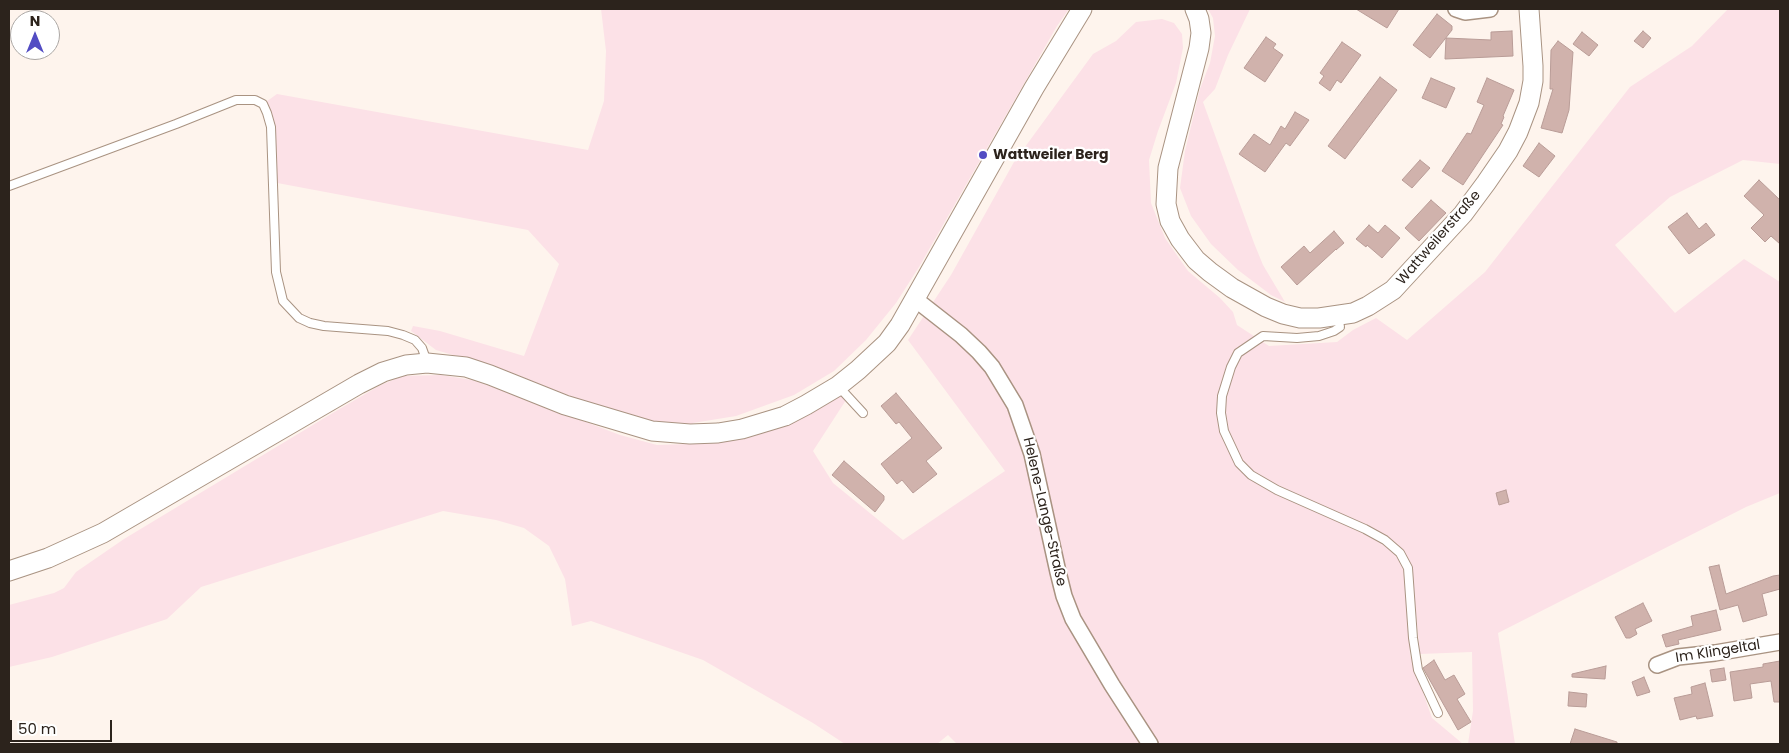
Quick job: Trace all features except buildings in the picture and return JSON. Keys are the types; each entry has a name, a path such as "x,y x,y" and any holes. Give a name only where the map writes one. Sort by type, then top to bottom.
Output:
{"street":[{"path":"9,571 48,558 103,533 359,384 383,372 406,365 427,363 466,367 565,405 652,431 690,434 718,433 742,429 785,416 838,386 886,343 900,325 1034,88 1082,9"},
{"name":"Wattweilerstraße","path":"1195,9 1199,19 1199,48 1168,168 1166,204 1170,221 1196,260 1210,272 1232,288 1266,307 1300,318 1338,316 1368,306 1393,290 1463,214 1508,152 1526,116 1532,92 1533,66 1530,9"},
{"path":"1456,9 1466,12 1490,9"},
{"name":"Helene-Lange-Straße","path":"915,299 961,335 979,352 996,373 1015,405 1032,454 1058,572 1064,596 1073,619 1150,744"},
{"name":"Im Klingeltal","path":"1657,665 1685,656 1780,642"}],"lane":[{"path":"9,186 167,128 236,100 255,100 263,104 271,127 276,272 283,301 299,318 310,323 380,331 403,335 415,340 422,348 427,363"},
{"path":"1338,316 1340,327 1334,332 1319,336 1297,338 1263,336 1238,353 1228,375 1222,396 1221,413 1224,431 1240,463 1251,474 1277,490 1365,529 1385,540 1400,553 1408,568 1413,638 1418,670 1438,713"},
{"path":"838,386 863,413"}],"shaded area":[{"path":"601,9 1069,9 1057,26 919,267 896,303 866,340 834,371 794,395 736,416 693,423 692,427 651,422 611,411 480,363 436,350 411,331 413,326 440,331 524,356 559,264 528,230 272,182 271,127 263,104 277,94 588,150 604,101 606,51"},
{"path":"1208,9 1250,9 1228,55 1215,89 1203,102 1263,265 1285,302 1271,295 1238,270 1211,244 1191,216 1180,188 1185,151 1200,89 1210,63 1215,36 1213,18"},
{"path":"1728,9 1780,9 1780,164 1743,160 1670,197 1615,245 1675,313 1744,259 1780,282 1780,493 1746,507 1498,633 1515,744 1468,744 1473,711 1472,652 1420,654 1412,572 1407,580 1410,655 1432,718 1463,744 957,744 948,735 937,744 845,744 813,723 703,660 591,621 572,626 565,579 549,546 524,528 496,520 443,511 201,587 167,619 52,657 9,667 9,605 54,593 64,588 76,572 124,539 336,411 379,386 402,376 441,375 472,380 620,435 657,445 718,443 748,438 777,428 810,412 844,392 848,397 813,451 833,483 903,540 1005,471 908,340 951,275 1014,162 1093,54 1116,41 1136,22 1162,19 1174,23 1182,34 1183,48 1176,83 1149,160 1151,203 1165,238 1188,271 1220,298 1233,312 1237,325 1269,346 1337,342 1353,330 1376,318 1407,340 1485,272 1630,87 1692,46"}],"place":[{"name":"Wattweiler Berg","path":"983,155"}]}
